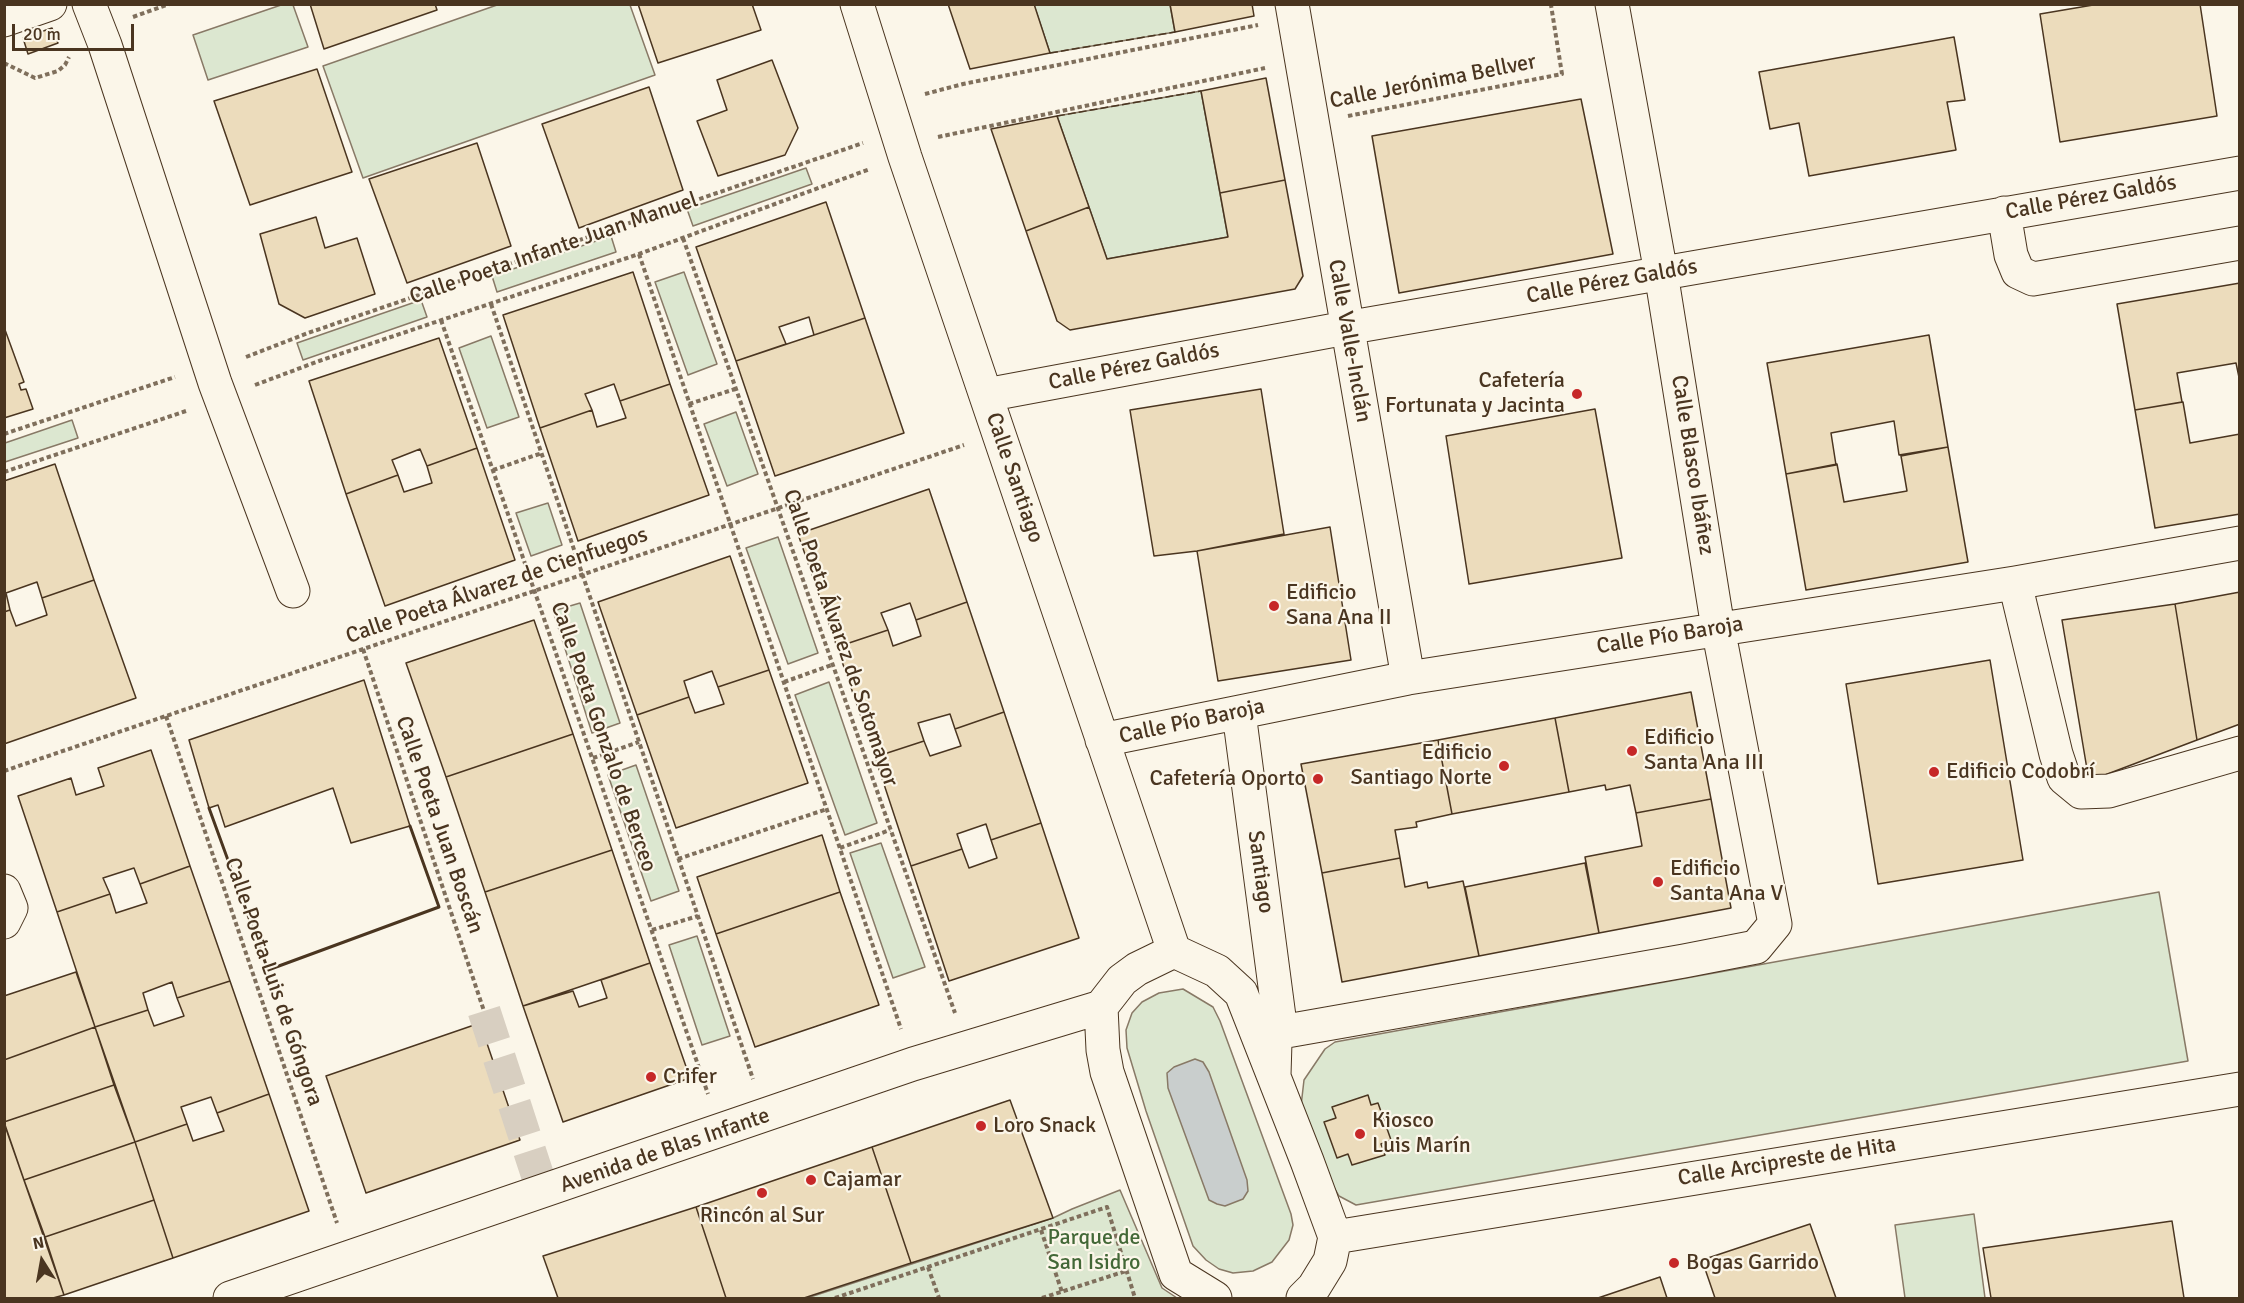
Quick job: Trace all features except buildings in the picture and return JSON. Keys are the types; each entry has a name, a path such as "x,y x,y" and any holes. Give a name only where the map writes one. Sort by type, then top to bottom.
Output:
{"street":[{"path":"4,20 50,4"},
{"path":"89,4 105,45 214,378 293,591"},
{"name":"Calle Santiago","path":"857,4 898,134 1174,951"},
{"name":"Calle Blasco Ibáñez","path":"1281,1032 1756,947 1775,924 1718,628 1661,273 1612,4"},
{"name":"Calle Valle-Inclán","path":"1293,11 1408,678"},
{"name":"Calle Pérez Galdós","path":"986,395 1346,327 2240,173"},
{"path":"2004,213 2011,255 2018,272 2033,279 2240,243"},
{"name":"Calle Pío Baroja","path":"1102,740 1408,678 2015,583 2240,543"},
{"path":"2015,583 2056,754 2064,778 2081,792 2109,791 2240,753"},
{"name":"Santiago","path":"1239,712 1281,1032"},
{"path":"4,891 11,908 4,922"},
{"path":"1215,1299 1176,1274 1107,1072 1103,1050 1101,1007 1122,980 1137,969 1174,951 1217,971 1241,993 1335,1237 1330,1261 1314,1287 1303,1299"},
{"name":"Avenida de Blas Infante","path":"230,1299 914,1064 1101,1007"},
{"path":"1274,1075 1275,1042 1281,1032"},
{"name":"Calle Arcipreste de Hita","path":"1335,1237 2240,1089"}],"path":[{"path":"157,9 169,4"},
{"name":"Calle Jerónima Bellver","path":"1312,123 1562,74 1552,5"},
{"path":"898,134 963,84 1293,11"},
{"path":"898,134 1301,62"},
{"name":"Calle Poeta Infante Juan Manuel","path":"4,472 172,417 214,378 308,333 898,134"},
{"name":"Calle Poeta Infante Juan Manuel","path":"4,434 214,378 319,361 491,304 683,238 898,134"},
{"name":"Calle Poeta Álvarez de Sotomayor","path":"683,238 967,1048"},
{"path":"639,254 914,1064"},
{"name":"Calle Poeta Gonzalo de Berceo","path":"491,304 765,1117"},
{"name":"Calle Poeta Gonzalo de Berceo","path":"441,320 722,1131"},
{"path":"689,404 735,389"},
{"name":"Calle Poeta Álvarez de Cienfuegos","path":"4,771 999,433"},
{"path":"493,470 542,453"},
{"name":"Calle Poeta Juan Boscán","path":"363,649 484,1011"},
{"path":"784,682 832,665"},
{"name":"Calle Poeta Luis de Góngora","path":"166,716 349,1258"},
{"path":"593,758 639,742"},
{"path":"678,859 827,809"},
{"path":"840,848 890,830"},
{"path":"652,930 698,916"},
{"path":"836,1299 1107,1207 1135,1299"},
{"path":"1041,1230 1062,1292"},
{"path":"928,1268 939,1299"},
{"path":"1042,1299 1126,1271"}],"green space":[{"path":"284,4 293,5 308,47 208,80 193,35"},
{"path":"497,5 630,5 655,75 363,178 323,66"},
{"path":"1034,5 1170,5 1175,32 1050,53"},
{"path":"1201,91 1228,237 1107,259 1057,116"},
{"path":"806,168 812,184 693,226 687,209"},
{"path":"611,236 616,252 497,292 492,276"},
{"path":"684,272 717,364 688,375 655,282"},
{"path":"421,300 427,317 303,360 297,343"},
{"path":"491,336 519,417 487,428 459,348"},
{"path":"736,412 758,474 727,486 704,424"},
{"path":"72,420 78,438 5,462 5,443"},
{"path":"548,503 562,545 531,556 516,513"},
{"path":"778,537 818,653 788,664 746,548"},
{"path":"580,603 620,723 592,733 553,611"},
{"path":"829,682 877,823 845,835 795,695"},
{"path":"636,765 679,891 651,901 608,775"},
{"path":"881,843 925,967 893,978 850,853"},
{"path":"2159,892 2188,1061 1356,1205 1339,1196 1327,1175 1301,1106 1304,1080 1325,1049 1335,1042"},
{"path":"697,936 730,1036 702,1045 669,945"},
{"path":"1183,989 1213,1007 1220,1021 1291,1214 1293,1225 1289,1240 1272,1262 1253,1271 1233,1273 1219,1269 1206,1260 1193,1246 1146,1111 1127,1048 1126,1030 1132,1013 1142,1002 1159,993"},
{"name":"Parque de San Isidro","path":"1120,1190 1162,1288 1177,1298 807,1298 1053,1218"},
{"path":"1974,1214 1985,1298 1905,1298 1895,1225"}],"shaded area":[{"path":"1195,1059 1203,1062 1209,1072 1247,1180 1248,1191 1243,1199 1225,1206 1209,1200 1168,1088 1167,1073 1174,1067"}],"tunnel":[{"path":"484,1011 543,1192"}],"fence":[{"path":"1050,53 1175,32"},
{"path":"1057,116 1201,91"}],"wall":[{"path":"209,808 268,970 439,907 410,826"}],"place":[{"name":"Cafetería Fortunata y Jacinta","path":"1577,394"},
{"name":"Edificio Sana Ana II","path":"1274,606"},
{"name":"Edificio Santa Ana III","path":"1632,751"},
{"name":"Edificio Santiago Norte","path":"1504,766"},
{"name":"Edificio Codobrí","path":"1934,772"},
{"name":"Cafetería Oporto","path":"1318,779"},
{"name":"Edificio Santa Ana V","path":"1658,882"},
{"name":"Crifer","path":"651,1077"},
{"name":"Loro Snack","path":"981,1126"},
{"name":"Kiosco Luis Marín","path":"1360,1134"},
{"name":"Cajamar","path":"811,1180"},
{"name":"Rincón al Sur","path":"762,1193"},
{"name":"Bogas Garrido","path":"1674,1263"}]}
